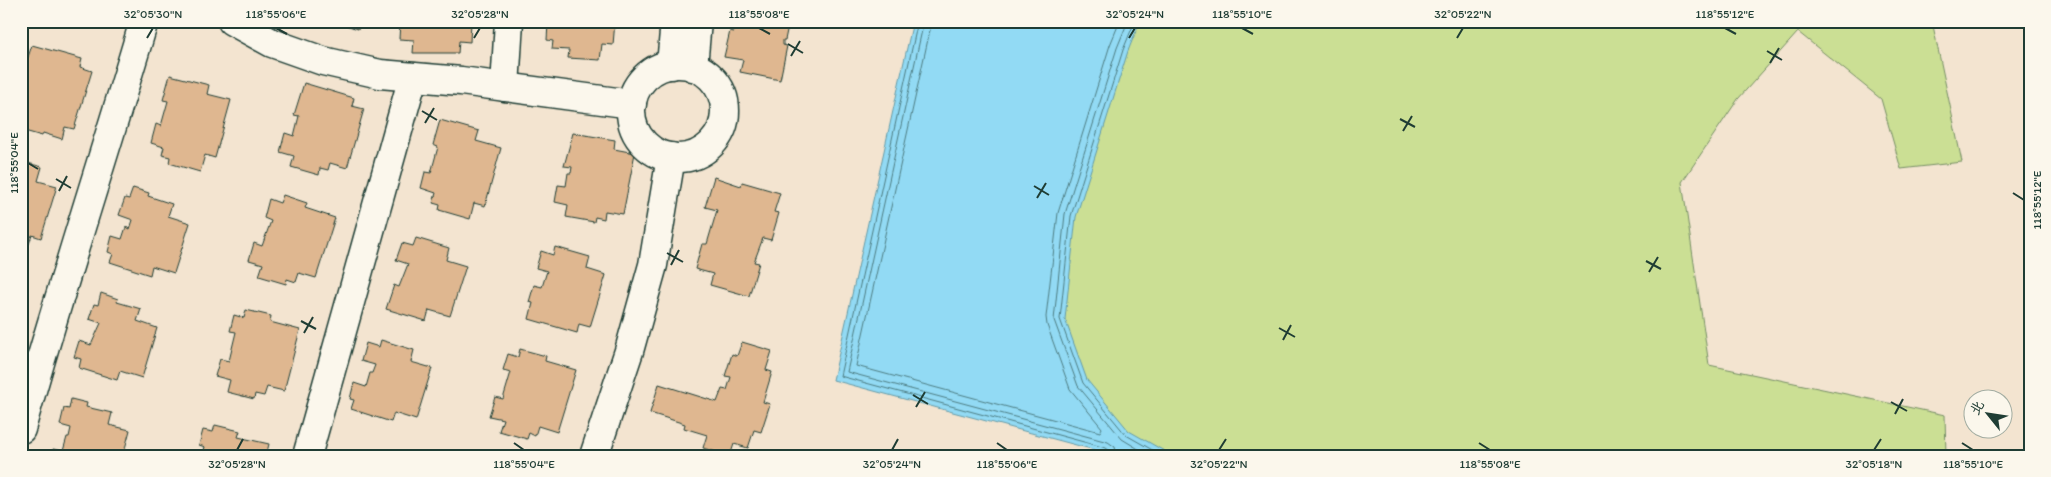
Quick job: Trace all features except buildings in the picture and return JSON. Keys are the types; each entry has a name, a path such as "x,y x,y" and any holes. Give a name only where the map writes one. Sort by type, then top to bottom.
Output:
{"lane":[{"path":"21,429 46,339 144,21"},
{"path":"232,21 272,43 323,61 380,74 505,87 632,104"},
{"path":"505,87 508,21"},
{"path":"675,21 682,66"},
{"path":"682,66 698,21"},
{"path":"682,66 712,78 720,90 725,104 725,118 720,133 700,153 685,158 671,158 657,153 641,139 636,132 632,119 632,104 637,90 645,78 657,69 682,66"},
{"path":"307,456 413,77"},
{"path":"594,456 630,352 653,266 671,158"}],"green space":[{"path":"1120,21 1932,21 1962,162 1901,169 1881,99 1798,32 1738,99 1682,182 1709,365 1945,415 1946,456 1147,456 1063,357 1053,269"}],"water":[{"path":"913,21 1140,21 1128,51 1076,217 1065,319 1087,380 1129,431 1173,456 1105,456 1106,453 833,380"}]}
